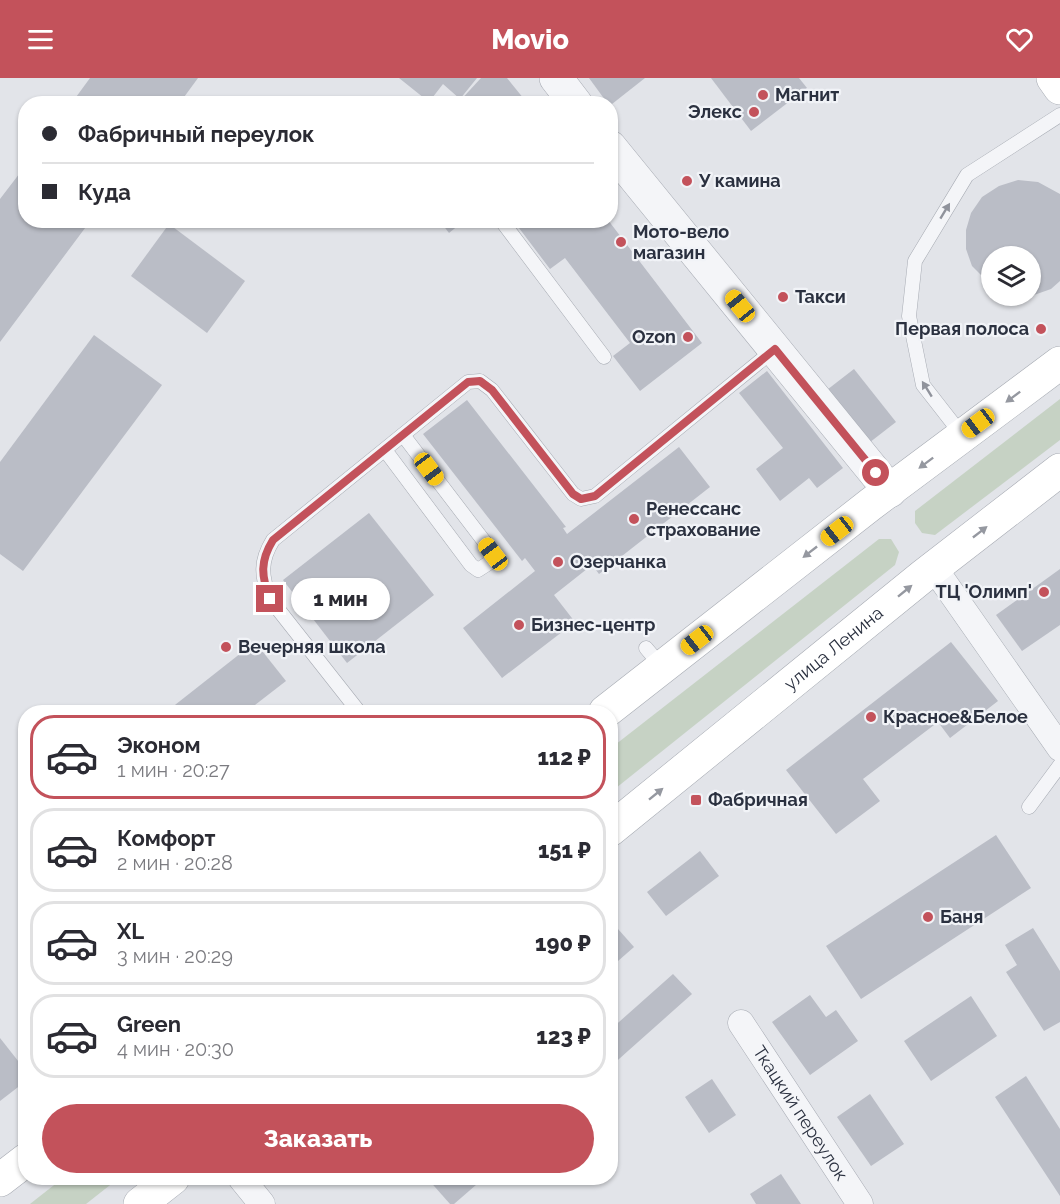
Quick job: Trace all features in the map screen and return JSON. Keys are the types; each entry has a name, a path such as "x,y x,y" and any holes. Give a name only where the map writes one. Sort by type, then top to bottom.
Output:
{"main road":[{"path":"1053,78 1060,88"},
{"path":"611,705 654,658 890,490 1060,363"},
{"name":"улица Ленина","path":"618,824 934,568 1060,470"},
{"path":"0,1180 18,1167"},
{"path":"140,1204 164,1185"}],"street":[{"path":"556,78 570,96"},
{"path":"618,157 890,490"},
{"path":"934,568 1060,748"},
{"name":"Ткацкий переулок","path":"741,1023 860,1204"},
{"path":"247,1185 262,1204"}],"lane":[{"path":"962,435 923,385 909,316 915,261 967,175 1060,115"},
{"path":"507,228 604,357"},
{"path":"353,705 270,599 262,578 263,556 273,540 468,382 480,381 492,390 573,494 581,499 595,496 775,349"},
{"path":"385,450 471,565 478,570 492,561 493,554 403,435"},
{"path":"1029,807 1060,765"}],"green space":[{"path":"1060,399 1060,440 935,535 922,533 915,523 915,511"},
{"path":"879,539 891,539 899,552 895,565 618,786 618,743"},
{"path":"54,1185 110,1185 86,1204 30,1204"}],"building":[{"path":"90,78 198,78 185,96 77,96"},
{"path":"399,78 477,78 462,96 457,96 443,84 434,96 422,96"},
{"path":"481,78 507,78 522,96 464,96"},
{"path":"589,78 645,78 618,99 618,96 602,96"},
{"path":"711,78 799,78 807,88 751,131"},
{"path":"18,175 18,228 85,228 0,342 0,199"},
{"path":"1018,180 1038,182 1060,194 1060,281 1051,289 1041,293 1041,246 981,246 981,275 972,266 966,249 966,230 971,213 982,197 999,186"},
{"path":"166,228 174,228 245,281 207,333 131,276"},
{"path":"445,228 455,228 449,233"},
{"path":"519,228 614,228 702,343 640,391 613,356 630,343 565,258 550,269"},
{"path":"94,335 162,385 23,571 0,554 0,462"},
{"path":"854,369 896,422 865,446 823,393"},
{"path":"767,371 843,468 817,488 809,478 780,501 756,469 783,448 739,393"},
{"path":"467,400 566,527 563,528 567,534 679,447 710,487 599,574 592,565 554,595 575,622 502,678 463,628 535,571 525,558 522,561 423,434"},
{"path":"369,513 434,595 347,663 283,580"},
{"name":"ТЦ 'Олимп'","path":"1060,569 1060,625 1022,651 996,615"},
{"path":"255,642 286,681 255,705 175,705"},
{"path":"951,642 998,701 950,738 938,722 863,779 880,801 836,834 786,770"},
{"name":"Баня","path":"996,835 1031,888 861,999 826,946"},
{"path":"700,851 719,876 666,916 647,892"},
{"path":"1033,928 1060,971 1060,1022 1044,1031 1006,972 1017,965 1005,945"},
{"path":"618,929 634,947 618,961"},
{"path":"673,974 692,994 618,1060 618,1023"},
{"path":"810,995 826,1017 836,1010 858,1041 810,1075 772,1022"},
{"path":"971,996 997,1036 931,1081 904,1041"},
{"path":"0,1038 18,1061 18,1087 0,1101"},
{"path":"1026,1076 1060,1129 1060,1196 995,1097"},
{"path":"712,1079 736,1115 709,1133 685,1097"},
{"path":"870,1094 904,1144 871,1166 837,1117"},
{"path":"781,1174 801,1204 756,1204 750,1194"},
{"path":"433,1185 476,1185 454,1204 450,1204"}],"place":[{"name":"Магнит","path":"763,95"},
{"name":"Элекс","path":"754,112"},
{"name":"У камина","path":"687,181"},
{"name":"Мото-вело магазин","path":"621,242"},
{"name":"Такси","path":"783,297"},
{"name":"Первая полоса","path":"1041,329"},
{"name":"Ozon","path":"688,337"},
{"name":"Ренессанс страхование","path":"634,519"},
{"name":"Озерчанка","path":"558,562"},
{"name":"ТЦ 'Олимп'","path":"1044,592"},
{"name":"Бизнес-центр","path":"519,625"},
{"name":"Вечерняя школа","path":"226,647"},
{"name":"Красное&Белое","path":"871,717"},
{"name":"Фабричная","path":"696,800"},
{"name":"Баня","path":"928,917"}],"route":[{"path":"270,599 262,578 263,556 273,540 468,382 480,381 492,390 573,494 581,499 595,496 775,349 876,473"}]}
